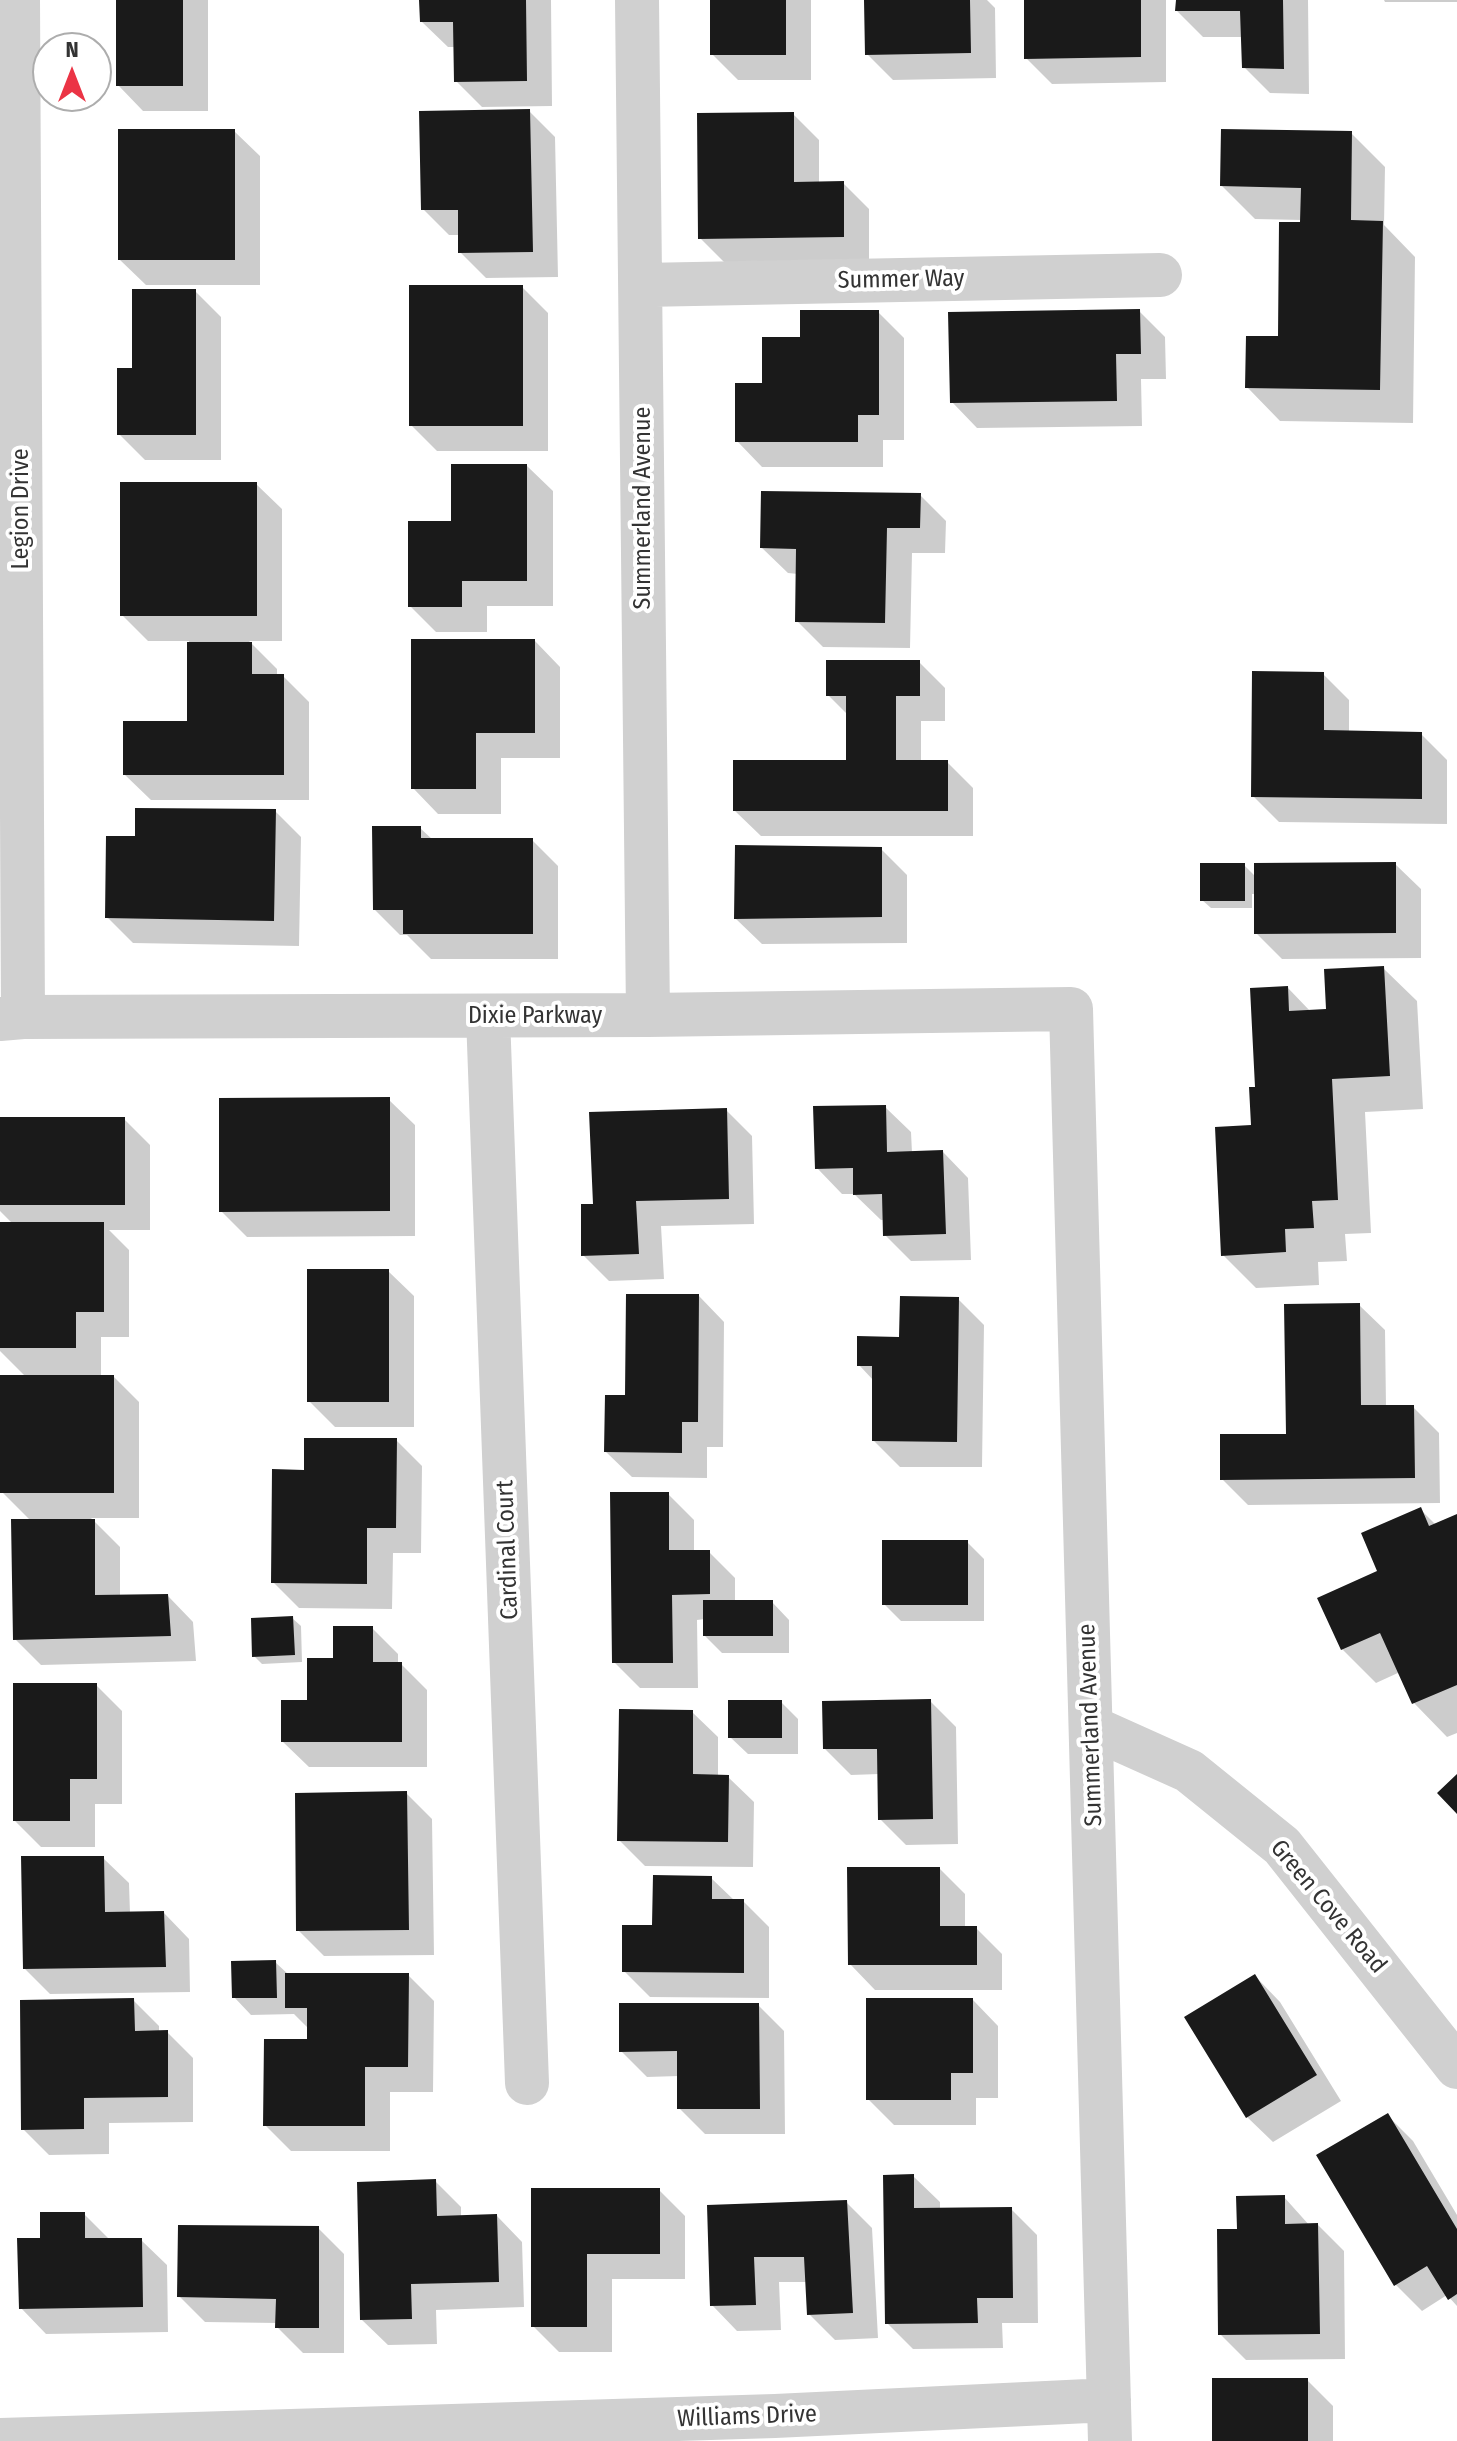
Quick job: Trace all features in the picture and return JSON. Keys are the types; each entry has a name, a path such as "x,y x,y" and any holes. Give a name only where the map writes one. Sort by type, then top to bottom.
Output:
{"street":[{"name":"Legion Drive","path":"11,1018 11,411 18,0"},
{"name":"Summerland Avenue","path":"637,0 648,1015"},
{"name":"Summer Way","path":"642,285 1160,275"},
{"name":"Summerland Avenue","path":"1071,1009 1110,2420"},
{"name":"Dixie Parkway","path":"11,1018 648,1015 1071,1009"},
{"name":"Cardinal Court","path":"488,1016 527,2083"},
{"name":"Green Cove Road","path":"1091,1727 1189,1771 1282,1846 1457,2067"},
{"name":"Williams Drive","path":"0,2440 776,2429 1110,2420"}],"building":[{"path":"116,0 183,0 183,86 116,86"},
{"path":"419,0 526,0 527,81 454,82 453,22 420,22"},
{"path":"710,0 786,0 786,55 710,55"},
{"path":"864,0 970,0 971,53 865,55"},
{"path":"1024,0 1141,0 1141,57 1024,59"},
{"path":"1176,0 1283,0 1284,69 1242,68 1240,11 1175,11"},
{"path":"530,109 533,252 458,253 458,210 421,210 419,111"},
{"path":"794,112 794,182 844,181 844,237 698,239 697,113"},
{"path":"118,129 235,129 235,260 118,260"},
{"path":"1221,129 1352,131 1351,220 1383,221 1380,390 1245,388 1246,336 1278,336 1279,222 1300,222 1301,188 1220,186"},
{"path":"409,285 523,285 523,426 409,426"},
{"path":"132,289 196,289 196,435 117,435 117,368 132,368"},
{"path":"1140,309 1141,354 1116,354 1117,401 950,403 948,312"},
{"path":"800,310 879,310 879,415 858,415 858,442 735,442 735,383 762,383 762,337 800,337"},
{"path":"451,464 527,464 527,581 462,581 462,607 408,607 408,521 451,521"},
{"path":"120,482 257,482 257,616 120,616"},
{"path":"761,491 921,493 920,528 887,528 885,623 795,622 796,549 760,548"},
{"path":"411,639 535,639 535,733 476,733 476,789 411,789"},
{"path":"187,642 252,642 252,674 284,674 284,775 123,775 123,721 187,721"},
{"path":"826,660 920,660 920,696 896,696 896,760 948,760 948,811 733,811 733,760 846,760 846,696 826,696"},
{"path":"1252,671 1324,672 1324,730 1422,732 1422,799 1251,797"},
{"path":"135,808 276,809 274,921 105,918 106,836 135,836"},
{"path":"372,826 421,826 421,838 533,838 533,934 403,934 403,910 373,910"},
{"path":"735,845 882,847 882,917 734,919"},
{"path":"1396,862 1396,933 1254,934 1254,863"},
{"path":"1200,863 1245,863 1245,901 1200,901"},
{"path":"1384,966 1390,1076 1332,1079 1338,1200 1312,1201 1314,1228 1285,1229 1286,1252 1221,1256 1215,1127 1251,1125 1249,1087 1255,1087 1250,988 1288,986 1289,1011 1326,1009 1324,969"},
{"path":"390,1097 390,1211 219,1212 219,1098"},
{"path":"886,1105 887,1152 943,1150 946,1234 883,1236 882,1194 853,1195 853,1168 815,1169 813,1106"},
{"path":"727,1108 729,1199 636,1201 639,1254 581,1256 581,1204 593,1204 589,1112"},
{"path":"0,1117 125,1117 125,1205 0,1205"},
{"path":"0,1222 104,1222 104,1312 76,1312 76,1348 0,1348"},
{"path":"307,1269 389,1269 389,1402 307,1402"},
{"path":"626,1294 699,1294 698,1422 682,1422 682,1453 604,1452 605,1395 625,1395"},
{"path":"900,1296 959,1297 957,1442 872,1441 872,1366 857,1366 857,1336 899,1337"},
{"path":"1360,1303 1361,1405 1414,1405 1415,1478 1220,1480 1220,1434 1286,1434 1284,1304"},
{"path":"0,1375 114,1375 114,1493 0,1493"},
{"path":"304,1438 397,1438 396,1528 367,1528 367,1584 271,1583 272,1469 304,1470"},
{"path":"610,1492 669,1492 669,1550 710,1550 710,1594 672,1595 673,1663 612,1663"},
{"path":"1421,1507 1429,1526 1457,1514 1457,1685 1412,1704 1380,1633 1341,1650 1317,1598 1377,1571 1361,1533"},
{"path":"11,1519 95,1519 95,1595 168,1594 171,1636 13,1640"},
{"path":"882,1540 968,1540 968,1605 882,1605"},
{"path":"703,1600 773,1600 773,1636 703,1636"},
{"path":"293,1616 295,1655 252,1657 251,1618"},
{"path":"333,1626 373,1626 373,1662 402,1662 402,1742 281,1742 281,1700 307,1700 307,1658 333,1658"},
{"path":"13,1683 97,1683 97,1779 70,1779 70,1821 13,1821"},
{"path":"931,1699 933,1819 878,1820 877,1749 823,1749 822,1701"},
{"path":"728,1700 782,1700 782,1738 728,1738"},
{"path":"619,1709 693,1710 693,1774 729,1775 728,1842 617,1841"},
{"path":"1457,1774 1457,1814 1437,1793"},
{"path":"407,1791 409,1930 296,1931 295,1793"},
{"path":"21,1856 104,1856 105,1912 164,1911 166,1967 23,1969"},
{"path":"847,1867 940,1867 940,1926 977,1926 977,1965 848,1965"},
{"path":"653,1875 712,1876 712,1899 744,1899 744,1973 622,1972 622,1925 652,1925"},
{"path":"276,1960 277,1998 232,1998 231,1961"},
{"path":"285,1973 409,1973 408,2067 365,2067 365,2126 263,2126 264,2039 307,2039 307,2008 285,2008"},
{"path":"1255,1974 1317,2075 1246,2118 1184,2017"},
{"path":"134,1998 135,2031 168,2030 168,2097 84,2098 84,2129 21,2130 20,2000"},
{"path":"866,1998 973,1998 973,2073 951,2073 951,2100 866,2100"},
{"path":"619,2003 759,2003 760,2109 677,2109 677,2051 619,2052"},
{"path":"1388,2113 1457,2229 1457,2294 1448,2300 1427,2266 1394,2286 1316,2155"},
{"path":"914,2174 914,2208 1012,2207 1013,2298 977,2298 978,2323 885,2324 883,2175"},
{"path":"436,2179 437,2216 497,2214 499,2282 411,2284 412,2319 360,2320 357,2182"},
{"path":"531,2188 660,2188 660,2254 587,2254 587,2327 531,2327"},
{"path":"1285,2195 1285,2224 1318,2223 1320,2334 1218,2335 1217,2229 1237,2229 1236,2196"},
{"path":"847,2200 853,2313 807,2315 804,2257 754,2257 756,2305 710,2306 707,2205"},
{"path":"40,2212 85,2212 85,2238 142,2238 143,2307 19,2309 17,2238 40,2238"},
{"path":"178,2225 319,2226 319,2328 275,2328 276,2299 177,2297"},
{"path":"1212,2378 1308,2378 1308,2441 1212,2441"}]}
